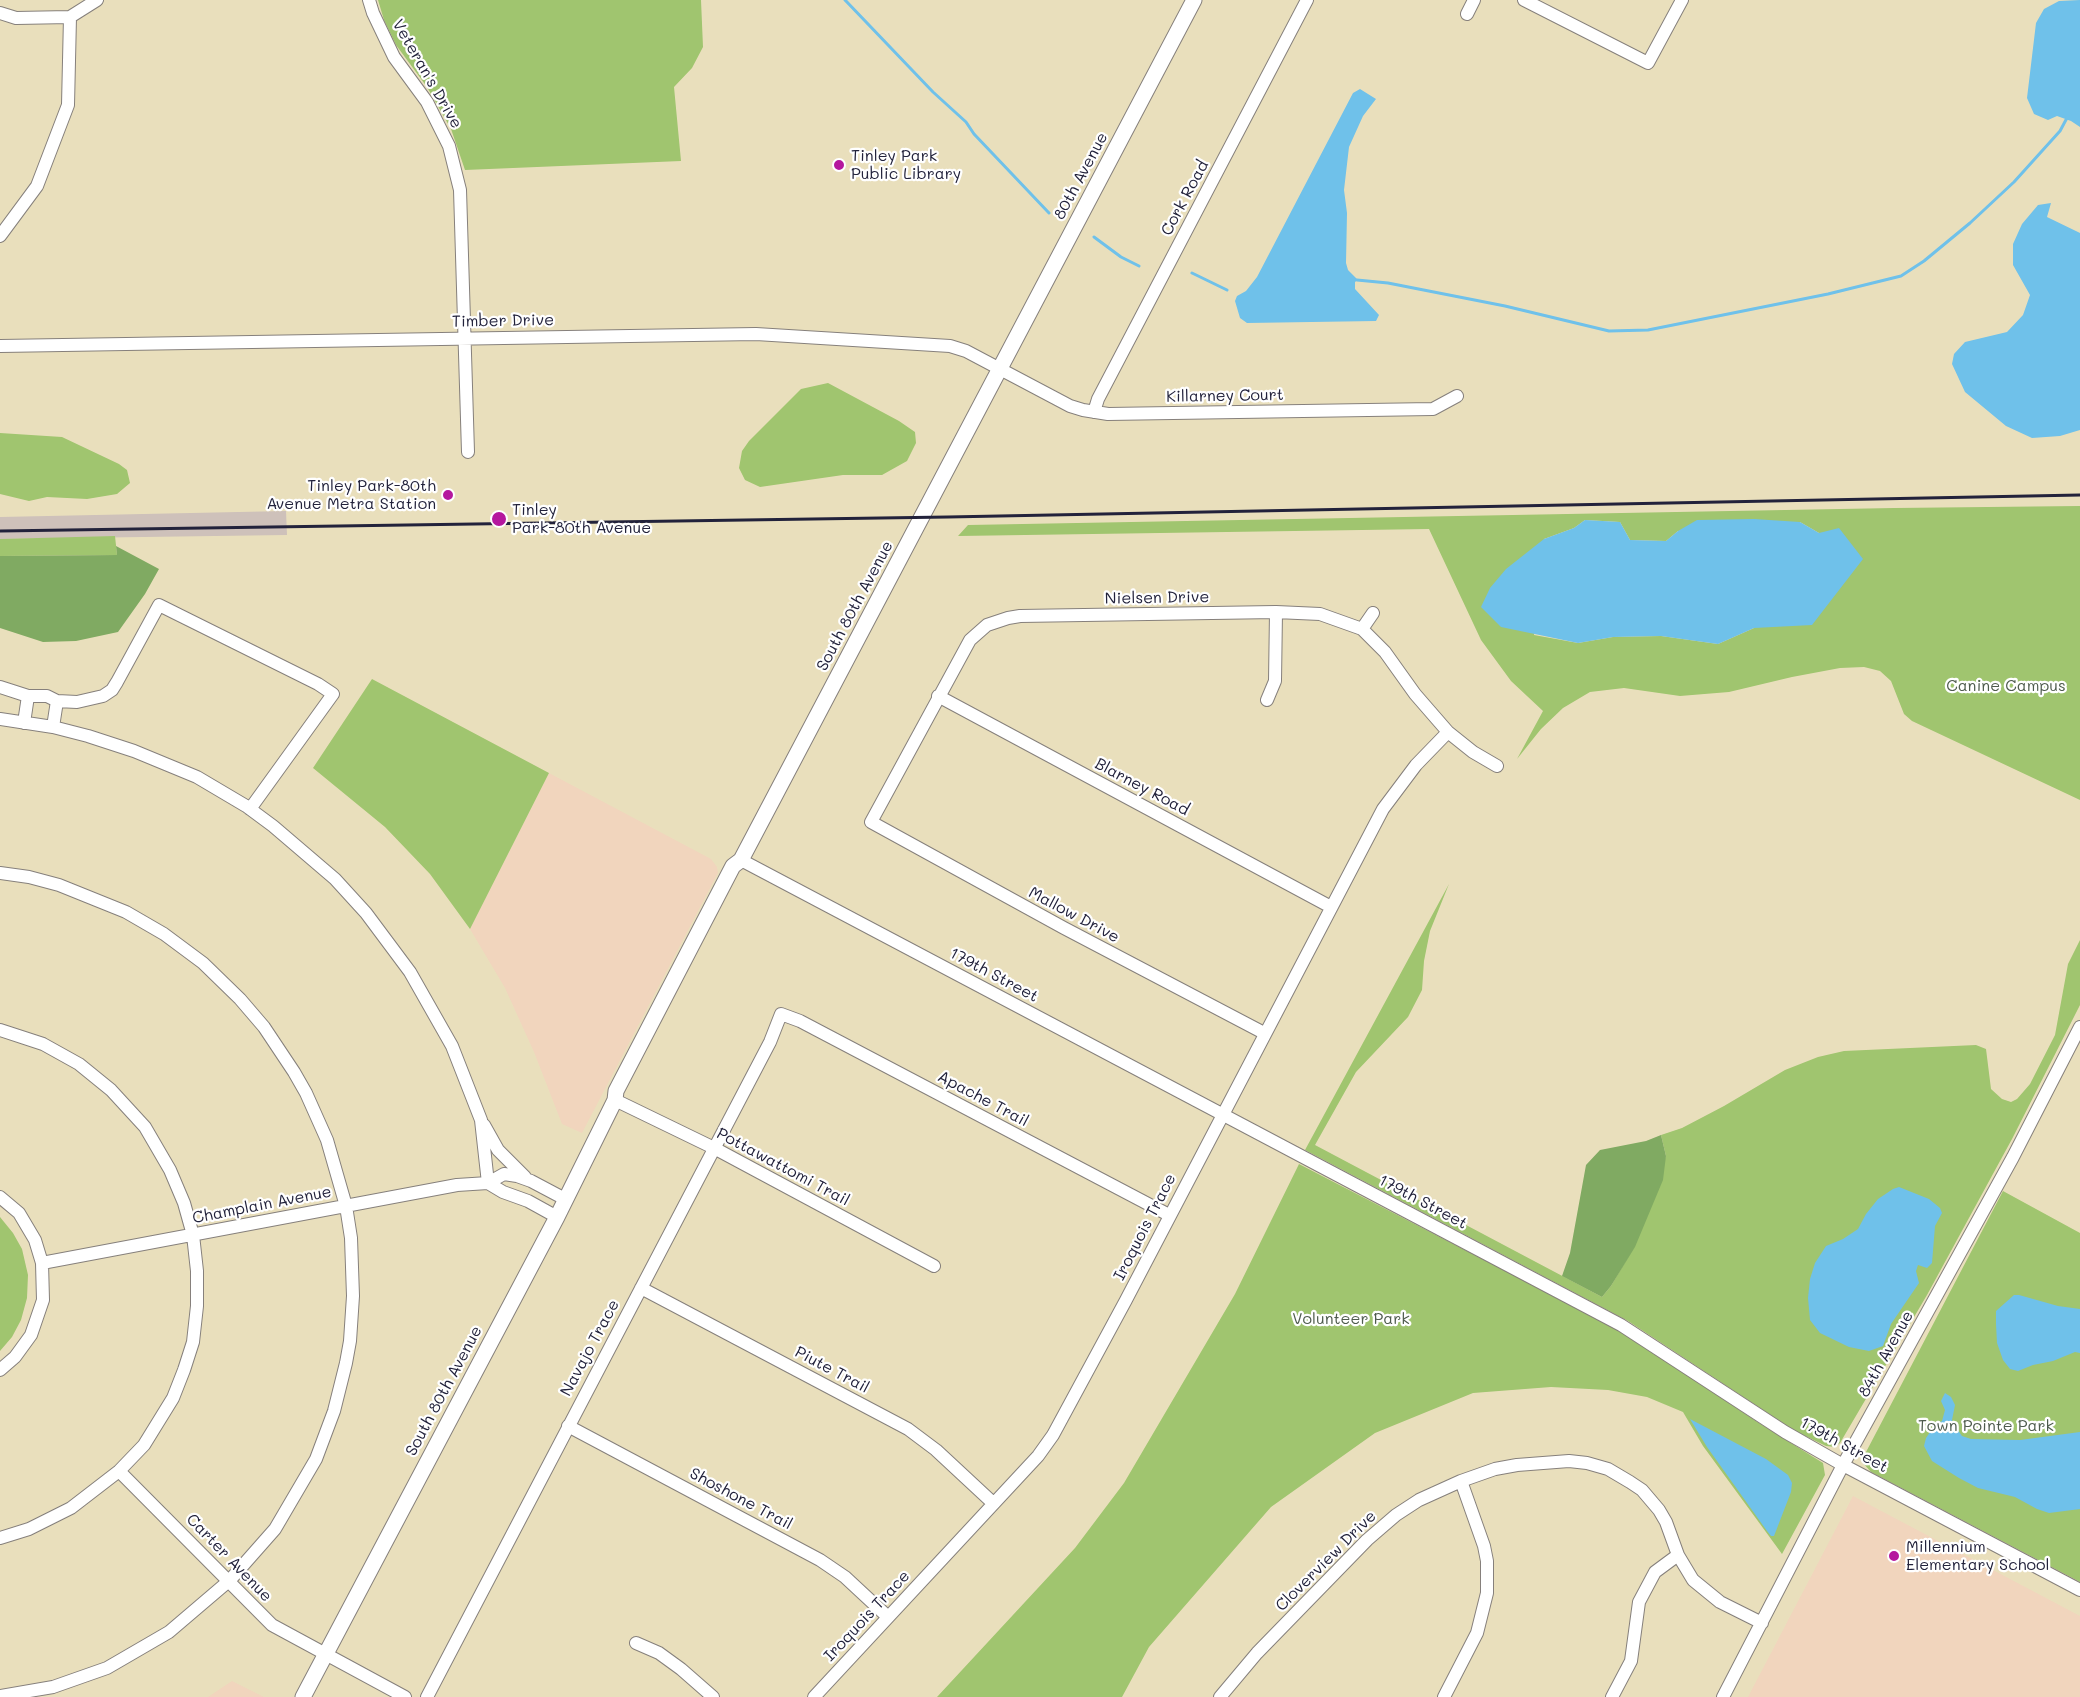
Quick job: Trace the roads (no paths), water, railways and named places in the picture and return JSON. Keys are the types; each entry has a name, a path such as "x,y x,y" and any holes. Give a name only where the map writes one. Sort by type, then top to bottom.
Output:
{"street":[{"path":"0,13 16,18 70,16 97,0"},
{"name":"Veteran's Drive","path":"369,0 373,14 394,57 427,102 448,146 460,190 468,452"},
{"name":"80th Avenue","path":"1000,369 1194,0"},
{"name":"Cork Road","path":"1094,412 1098,399 1307,0"},
{"path":"1467,14 1474,0"},
{"path":"1524,0 1648,63 1682,0"},
{"path":"0,236 37,186 68,105 70,16"},
{"name":"Timber Drive","path":"0,346 304,343 756,334 950,346 966,351 1000,369"},
{"name":"Killarney Court","path":"1000,369 1070,406 1108,414 1433,410 1457,396"},
{"name":"South 80th Avenue","path":"303,1697 556,1217 615,1100 616,1091 733,866 741,860 1000,369"},
{"path":"0,687 28,696 47,696 57,701 90,700 103,696 111,690 159,605 318,684 333,694 250,809"},
{"path":"1267,700 1275,681 1276,612"},
{"name":"Nielsen Drive","path":"871,822 966,645 987,625 1008,618 1276,612 1320,614 1362,629 1385,652 1415,694 1448,732 1473,752 1497,766"},
{"path":"1362,629 1373,614"},
{"path":"24,723 28,696"},
{"name":"Blarney Road","path":"938,696 1331,907"},
{"path":"53,727 57,701"},
{"path":"0,719 53,727 98,739 153,758 197,777 250,809 292,841 335,879 389,942 410,972 452,1046 481,1120 498,1150 531,1181"},
{"name":"Iroquois Trace","path":"814,1697 1038,1456 1053,1435 1383,809 1416,765 1448,732"},
{"name":"Mallow Drive","path":"871,822 1264,1034"},
{"name":"179th Street","path":"741,860 1621,1325 1785,1432 2080,1590"},
{"path":"0,873 29,877 59,885 126,912 164,934 224,982 264,1027 306,1093 327,1140 346,1206 351,1238 353,1296 350,1341 334,1412 316,1460 275,1529 230,1580 169,1632 107,1668 53,1687 0,1696"},
{"name":"Navajo Trace","path":"426,1697 770,1042 781,1014"},
{"name":"Apache Trail","path":"781,1014 800,1021 1169,1215"},
{"name":"84th Avenue","path":"1723,1697 1843,1465 2013,1157 2080,1027"},
{"path":"0,1030 43,1044 69,1058 97,1078 127,1106 145,1127 173,1176 184,1203 198,1271 193,1341 173,1398 144,1445 119,1471 89,1495 54,1518 0,1538"},
{"name":"Pottawattomi Trail","path":"615,1100 714,1148 934,1266"},
{"path":"481,1120 488,1183 556,1217"},
{"name":"Champlain Avenue","path":"42,1263 458,1185 488,1183 504,1174 531,1181 565,1199"},
{"path":"0,1197 18,1213 35,1240 42,1263 43,1300 31,1335 15,1357 0,1370"},
{"name":"Piute Trail","path":"641,1288 908,1429 936,1450 993,1503"},
{"name":"Shoshone Trail","path":"568,1426 820,1560 845,1577 888,1617"},
{"name":"Cloverview Drive","path":"1220,1697 1257,1653 1367,1540 1396,1515 1419,1500 1461,1481 1495,1469 1538,1463 1569,1461 1598,1466 1630,1482 1650,1499 1666,1522 1678,1555 1693,1580 1720,1602 1762,1623"},
{"name":"Carter Avenue","path":"119,1471 230,1580 272,1625 405,1697"},
{"path":"1444,1697 1477,1633 1487,1593 1487,1561 1484,1546 1461,1481"},
{"path":"1612,1697 1631,1661 1639,1602 1655,1572 1678,1555"},
{"path":"636,1643 659,1653 681,1668 713,1697"}],"water":[{"path":"2080,0 2080,127 2057,116 2048,120 2034,114 2027,98 2036,23 2044,9 2059,1"},
{"path":"1360,89 1376,99 1363,116 1349,147 1344,190 1347,213 1346,263 1348,270 1358,280 1355,282 1355,289 1379,315 1376,321 1247,323 1240,318 1235,301 1237,296 1246,291 1257,277 1353,93"},
{"path":"2051,203 2047,217 2080,233 2080,430 2060,436 2032,438 2006,426 1965,392 1952,364 1954,354 1965,342 2007,332 2023,315 2030,295 2013,265 2013,244 2022,224 2038,205"},
{"path":"1754,519 1800,522 1819,533 1839,528 1863,559 1812,625 1754,628 1718,644 1661,636 1613,637 1578,643 1501,627 1481,607 1490,588 1506,569 1544,539 1574,528 1585,520 1620,522 1630,540 1666,541 1697,520"},
{"path":"1899,1187 1929,1199 1940,1208 1942,1213 1935,1226 1932,1263 1927,1268 1918,1265 1916,1271 1919,1283 1891,1324 1883,1346 1869,1351 1849,1347 1820,1333 1810,1320 1808,1298 1815,1263 1826,1246 1858,1229 1878,1199"},
{"path":"2014,1295 2080,1309 2080,1353 2075,1352 2018,1371 2010,1369 2003,1360 1997,1343 1996,1311"},
{"path":"1945,1393 1951,1397 1955,1405 1952,1420 1957,1429 1962,1436 1971,1439 2020,1440 2080,1432 2080,1509 2049,1513 2015,1497 1978,1488 1932,1461 1924,1446 1926,1438 1935,1425 1942,1421 1945,1410 1941,1401"},
{"path":"1690,1419 1766,1459 1788,1475 1792,1483 1791,1492 1774,1536 1767,1531 1707,1447"}],"waterway":[{"path":"845,0 933,92 966,122 974,134 1049,213"},
{"path":"1357,280 1388,283 1505,306 1609,331 1648,330 1828,294 1901,276 1924,261 2014,182 2060,131 2068,116"},
{"path":"1094,237 1121,257 1139,266"},
{"path":"1192,273 1227,290"}],"railway":[{"path":"0,531 948,517 2080,495"}],"place":[{"name":"Tinley Park Public Library","path":"839,165"},
{"name":"Tinley Park-80th Avenue Metra Station","path":"448,495"},
{"name":"Tinley Park-80th Avenue","path":"499,519"},
{"name":"Millennium Elementary School","path":"1894,1556"}],"park label":[{"name":"Canine Campus","path":"2006,686"},
{"name":"Volunteer Park","path":"1351,1319"},
{"name":"Town Pointe Park","path":"1986,1426"}]}
